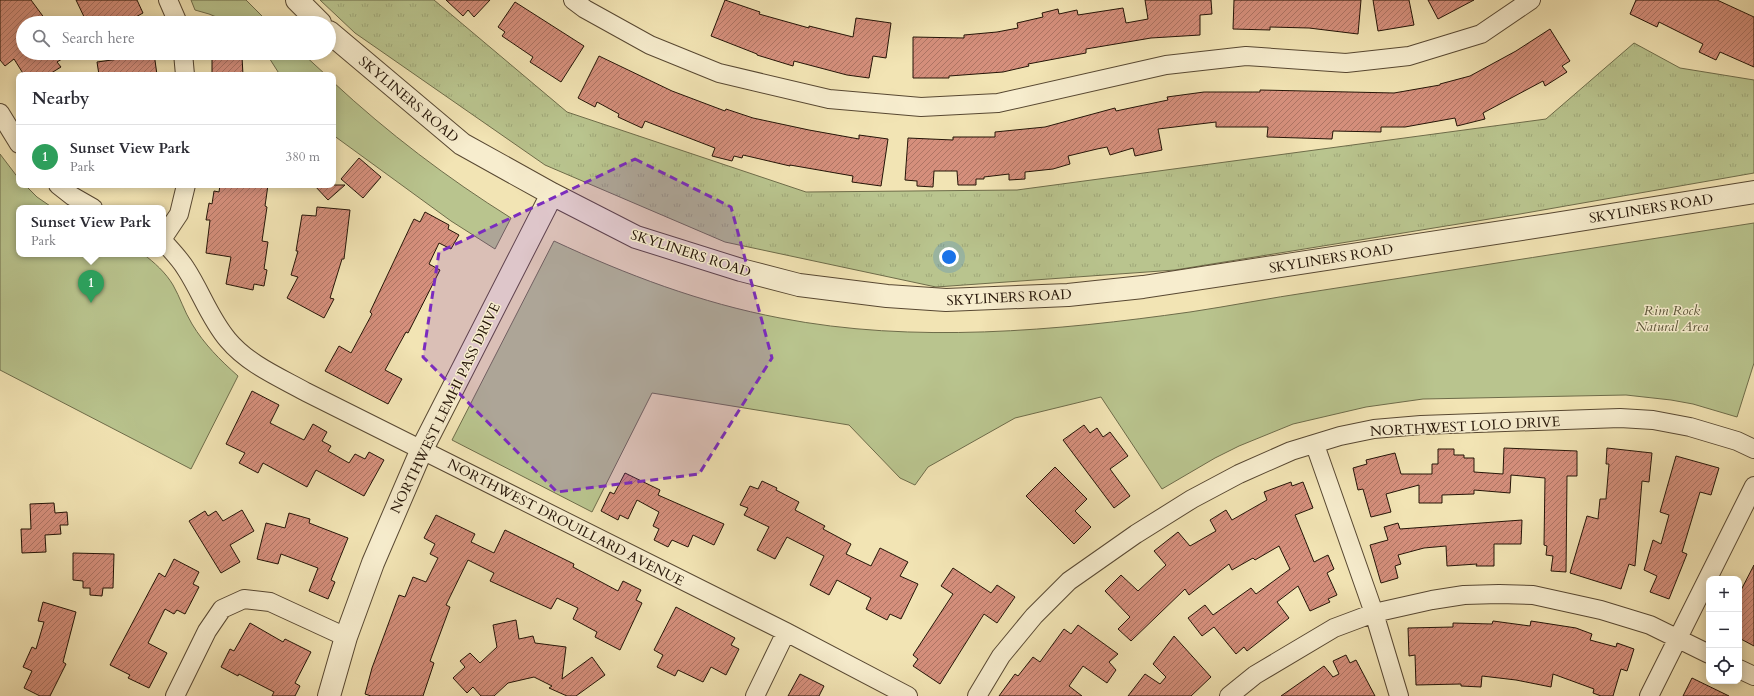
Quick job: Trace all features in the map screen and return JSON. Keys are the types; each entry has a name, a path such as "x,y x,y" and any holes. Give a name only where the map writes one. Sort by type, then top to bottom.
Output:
{"street":[{"path":"168,0 175,16"},
{"path":"296,0 313,16"},
{"path":"582,3 650,45 718,73 829,99 921,107 998,103 1166,65 1239,57 1346,63 1408,56 1481,34 1531,0"},
{"name":"SKYLINERS ROAD","path":"336,38 462,144 552,194 636,237 749,272 799,285 887,296 946,300 1068,295 1143,287 1754,192"},
{"path":"184,60 185,72"},
{"path":"0,113 16,139"},
{"path":"62,188 88,205"},
{"path":"166,234 179,214 185,188"},
{"name":"NORTHWEST LEMHI PASS DRIVE","path":"329,696 346,637 373,563 422,449 552,194"},
{"name":"NORTHWEST DROUILLARD AVENUE","path":"166,245 186,268 215,322 227,340 244,356 259,367 306,392 786,632 908,696"},
{"name":"NORTHWEST LOLO DRIVE","path":"978,696 1001,656 1034,616 1069,581 1136,534 1192,499 1239,474 1291,451 1315,445 1340,436 1374,429 1421,425 1620,418 1653,420 1690,426 1738,441 1754,449"},
{"path":"1315,445 1374,613 1399,696"},
{"path":"1649,696 1754,486"},
{"path":"1229,696 1255,675 1298,648 1334,628 1374,613 1432,600 1464,596 1500,594 1533,596 1601,610 1650,625 1706,652"},
{"path":"175,696 207,631 222,609 244,599 270,602 346,637"},
{"path":"755,696 786,632"},
{"path":"1742,670 1754,676"}],"highlighted area":[{"path":"635,159 731,207 772,358 699,474 557,492 423,357 439,252"}],"green space":[{"path":"191,0 246,0 262,16 214,16 195,10"},
{"path":"320,0 434,0 567,112 806,192 1017,190 1546,119 1634,43 1680,68 1754,80 1754,173 1520,214 1175,270 936,287 725,242 545,165 355,33"},
{"path":"270,60 310,60 323,72 278,72"},
{"path":"336,85 375,119 441,171 511,218 495,249 451,221 336,137"},
{"path":"0,154 16,175 16,188 28,188 37,197 49,205 16,205 16,257 146,257 167,276 189,319 207,345 238,376 191,469 0,370"},
{"name":"Rim Rock Natural Area","path":"1754,223 1754,363 1737,417 1693,404 1626,395 1423,399 1366,407 1293,424 1239,446 1215,458 1162,489 1101,397 1015,418 928,467 915,485 900,478 849,425 652,393 592,512 452,440 554,241 665,287 751,312 831,326 882,331 933,333 1036,329 1139,319"}],"building":[{"path":"0,0 31,0 43,16 16,16 16,60 60,60 57,62 61,67 53,72 22,72 14,59 5,66 0,60"},
{"path":"76,0 137,0 143,13 138,16 84,16"},
{"path":"446,0 490,0 474,17 468,10 463,16"},
{"path":"725,0 760,12 759,14 809,28 809,26 853,37 856,18 891,23 886,58 873,56 869,78 847,75 794,61 793,66 757,55 711,36"},
{"path":"1145,0 1211,0 1212,14 1200,15 1200,35 1151,38 1086,49 1086,53 1028,64 1029,66 1003,72 949,76 949,78 913,78 913,37 964,38 964,35 997,32 1018,28 1017,23 1043,17 1042,13 1058,9 1059,14 1077,10 1078,15 1123,8 1126,23 1148,19"},
{"path":"1234,0 1361,0 1358,34 1309,28 1270,27 1270,30 1233,29"},
{"path":"1373,0 1409,0 1414,25 1378,31"},
{"path":"1428,0 1474,0 1438,19"},
{"path":"1636,0 1717,0 1754,17 1754,67 1720,52 1716,60 1699,52 1703,44 1659,22 1657,27 1630,14"},
{"path":"515,2 584,46 561,82 530,62 533,57 502,36 505,32 498,27"},
{"path":"1550,29 1570,61 1562,66 1567,72 1545,86 1543,81 1483,113 1485,119 1457,126 1455,118 1405,127 1381,127 1381,132 1333,131 1332,139 1267,137 1268,127 1216,127 1216,122 1158,129 1162,150 1135,156 1133,148 1110,155 1107,147 1097,149 1068,156 1070,164 1053,169 1025,172 1025,179 1009,180 1009,174 976,179 976,185 958,185 957,171 934,171 933,187 917,186 917,181 905,180 908,138 953,140 953,137 995,137 995,132 1045,127 1115,108 1116,111 1168,100 1167,97 1204,92 1260,92 1260,90 1394,93 1440,85 1470,76 1516,51"},
{"path":"599,56 672,91 725,111 726,109 753,118 859,139 859,135 888,139 881,186 852,182 853,176 790,166 743,155 742,158 734,156 732,161 712,156 715,148 645,121 642,128 618,117 619,114 597,102 595,107 578,98"},
{"path":"112,60 155,60 157,72 99,72 97,62"},
{"path":"212,60 242,60 243,72 212,72"},
{"path":"359,158 381,177 363,198 341,179"},
{"path":"336,185 345,185 328,200 317,188 336,188"},
{"path":"220,188 268,188 265,206 267,207 262,241 268,242 264,269 267,270 264,286 254,284 253,290 226,284 231,257 206,253 210,220 206,220 209,203 212,204 214,191 219,192"},
{"path":"317,207 350,210 344,259 342,259 330,298 334,299 324,318 287,298 298,277 291,275 298,251 296,251 302,215 316,216"},
{"path":"425,212 449,225 448,229 459,235 451,249 439,243 429,264 440,270 408,333 406,332 385,370 402,379 388,404 325,371 339,346 351,353 372,314 370,312 414,219 420,222"},
{"path":"252,391 279,405 270,423 304,440 313,424 327,432 322,441 331,446 328,451 349,463 355,454 365,459 369,452 384,460 364,496 316,470 307,487 263,463 258,473 239,463 245,453 226,444"},
{"path":"1084,425 1090,433 1097,428 1103,437 1110,432 1128,456 1110,469 1130,496 1114,508 1063,440"},
{"path":"1504,448 1577,451 1577,476 1567,476 1566,572 1551,571 1553,556 1546,555 1547,546 1544,545 1545,478 1511,475 1510,493 1474,490 1474,494 1442,495 1442,503 1419,503 1419,485 1386,494 1391,512 1371,517 1363,489 1358,490 1353,468 1367,464 1366,460 1395,453 1401,474 1432,474 1432,464 1438,464 1438,449 1454,449 1454,455 1464,455 1464,458 1474,458 1474,472 1503,474"},
{"path":"1607,448 1652,453 1649,482 1642,481 1635,566 1629,564 1621,589 1570,573 1587,516 1598,519 1600,499 1606,499 1609,464 1606,464"},
{"path":"1676,456 1719,468 1711,495 1700,492 1682,552 1687,554 1669,599 1650,592 1657,576 1644,570 1653,540 1661,544 1669,515 1660,512"},
{"path":"1055,467 1087,499 1075,511 1091,527 1074,544 1026,496"},
{"path":"625,473 660,490 658,495 724,524 714,545 693,535 688,547 672,540 668,547 654,540 659,529 653,526 659,512 637,500 628,519 620,515 618,520 601,511 610,492 614,494"},
{"path":"762,481 777,488 776,490 799,502 795,510 825,526 823,529 851,544 846,554 871,566 880,548 908,562 900,576 918,584 901,619 890,614 887,620 866,609 871,598 837,580 829,595 810,585 824,556 787,537 775,559 757,550 769,527 744,515 748,508 740,505 750,486 758,489"},
{"path":"1291,482 1292,486 1303,482 1313,508 1295,515 1314,562 1328,555 1334,569 1327,573 1337,595 1328,599 1330,602 1310,611 1298,586 1277,602 1289,618 1247,651 1244,647 1236,654 1214,627 1202,636 1188,618 1205,605 1213,615 1251,588 1256,594 1290,569 1279,546 1255,560 1253,558 1232,570 1229,564 1189,595 1185,589 1131,641 1118,629 1130,617 1105,591 1121,575 1138,591 1166,565 1154,551 1178,532 1190,546 1216,531 1210,520 1226,510 1232,520 1267,500 1264,492"},
{"path":"54,503 55,513 67,512 68,525 60,525 61,534 45,535 46,552 22,553 21,529 31,529 30,504"},
{"path":"242,510 254,531 230,545 240,562 221,573 189,521 205,511 208,516 216,511 223,521"},
{"path":"289,513 310,519 309,523 348,538 331,580 335,582 328,599 309,591 318,568 281,554 278,564 257,559 266,523 285,528"},
{"path":"436,515 475,534 471,542 494,553 505,530 574,564 573,567 618,591 623,581 641,590 636,600 642,603 620,650 595,637 597,632 573,619 578,608 557,598 551,609 490,581 494,573 468,560 446,605 450,607 430,661 434,663 423,696 371,696 365,694 372,668 399,595 405,597 413,577 426,582 438,558 430,554 435,544 424,538"},
{"path":"1522,520 1521,544 1494,544 1494,566 1476,566 1477,564 1447,566 1446,546 1424,548 1398,555 1401,564 1395,566 1398,578 1381,583 1370,545 1388,540 1384,527 1398,523 1400,529"},
{"path":"73,553 114,554 113,588 103,588 102,596 90,595 90,588 83,588 83,581 73,580"},
{"path":"174,559 199,572 193,584 199,587 185,614 177,610 174,614 165,609 148,643 167,653 149,688 128,678 130,675 110,665 159,573 165,577"},
{"path":"1754,565 1754,646 1742,640 1742,588"},
{"path":"953,568 991,593 997,585 1015,597 997,623 984,614 940,684 913,666 918,659 913,655 953,594 941,586"},
{"path":"43,602 76,612 63,662 66,664 50,696 40,696 24,688 32,671 23,667 32,647 36,649 44,622 38,621"},
{"path":"676,607 735,638 731,645 739,649 726,675 711,667 703,682 678,670 675,676 657,667 663,655 654,650"},
{"path":"516,620 519,639 533,636 535,643 566,647 562,679 592,657 605,675 576,696 567,696 549,688 552,686 534,677 508,683 494,696 481,696 473,687 467,693 453,678 465,667 460,661 470,653 480,663 497,647 493,625"},
{"path":"1493,621 1530,626 1531,621 1576,628 1592,634 1590,640 1616,647 1617,643 1634,649 1627,671 1621,669 1613,696 1601,696 1593,693 1594,689 1553,674 1551,687 1516,680 1482,676 1481,687 1461,686 1461,684 1416,685 1415,655 1409,656 1408,628 1453,627 1453,623 1492,624"},
{"path":"250,623 283,642 285,639 311,652 295,683 300,686 295,696 272,696 274,692 239,674 238,676 221,667 230,649 234,651"},
{"path":"1078,625 1118,654 1109,662 1116,670 1107,683 1083,666 1069,686 1082,696 999,696 1015,674 1018,676 1033,657 1040,662 1064,629 1071,634"},
{"path":"1174,636 1211,677 1191,696 1128,696 1145,674 1160,684 1166,677 1153,664"},
{"path":"1346,655 1350,663 1356,660 1375,696 1281,696 1324,666 1333,677 1339,674 1333,661"},
{"path":"800,674 824,686 819,696 788,696"},
{"path":"1692,678 1729,696 1683,696"}],"place":[{"name":"Sunset View Park","path":"91,303"}]}
